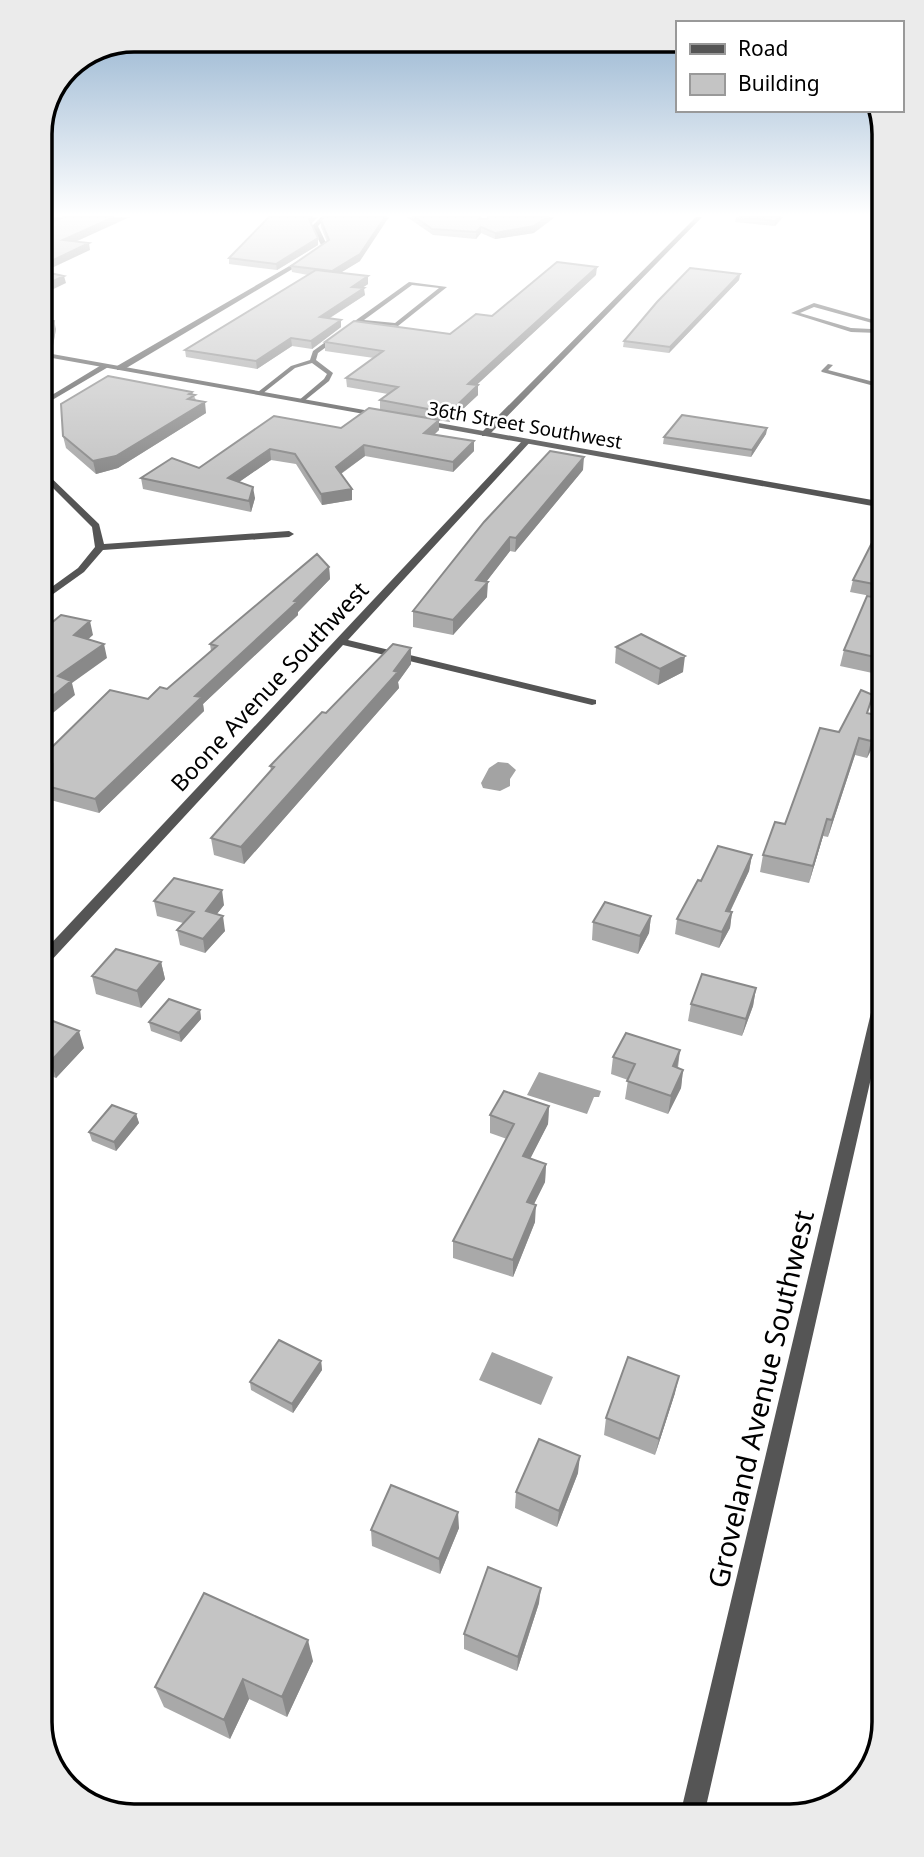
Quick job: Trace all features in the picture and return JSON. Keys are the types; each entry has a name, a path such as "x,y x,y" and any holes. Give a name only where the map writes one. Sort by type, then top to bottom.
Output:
{"street":[{"path":"120,368 229,304"},
{"path":"485,434 614,304"},
{"path":"53,356 389,417"},
{"path":"53,397 106,366"},
{"name":"36th Street Southwest","path":"417,422 872,503"},
{"name":"Boone Avenue Southwest","path":"53,950 527,441"},
{"path":"53,483 96,526 100,547"},
{"path":"53,591 81,570 100,547 289,534"},
{"path":"338,641 592,702"},
{"name":"Groveland Avenue Southwest","path":"695,1804 872,1039"}],"lane":[{"path":"313,361 315,352 383,304"},
{"path":"358,321 396,325 423,304"},
{"path":"872,321 814,305 794,313 851,330 872,331"},
{"path":"260,393 293,367 313,361"},
{"path":"301,401 327,380 330,373 313,361"},
{"path":"830,365 824,371 872,383"}],"shaded area":[{"path":"498,762 508,763 516,770 510,779 510,786 500,791 483,788 481,783 489,768"},
{"path":"539,1072 601,1091 599,1097 594,1097 587,1114 527,1095"},
{"path":"492,1352 553,1377 541,1405 479,1380"}],"building":[{"path":"261,304 340,304 320,317 341,320 311,341 291,338 256,361 185,350"},
{"path":"507,304 557,304 468,384 478,385 449,413 380,400 398,387 346,378 383,351 325,342 354,321 450,334 476,314 492,316"},
{"path":"656,304 712,304 670,347 624,341"},
{"path":"108,376 192,392 189,394 195,395 188,399 205,402 116,456 93,461 63,436 61,404"},
{"path":"369,408 439,420 424,433 474,441 453,462 364,445 336,467 352,489 321,494 295,454 270,449 228,478 253,487 249,501 141,478 172,458 199,468 274,416 341,428"},
{"path":"682,415 767,428 752,450 664,437"},
{"path":"550,451 584,457 516,538 510,537 476,580 488,582 453,620 413,611 484,522"},
{"path":"872,543 872,584 853,580"},
{"path":"317,554 329,567 294,601 297,602 195,696 202,697 95,799 53,788 53,746 110,690 148,699 160,687 167,689 217,646 210,644"},
{"path":"867,596 872,597 872,656 844,650"},
{"path":"61,615 90,621 74,635 104,644 58,676 71,681 53,696 53,622"},
{"path":"641,634 685,656 660,669 616,647"},
{"path":"393,644 411,648 394,671 398,672 241,847 211,838 274,767 270,766"},
{"path":"861,690 872,695 867,713 872,714 872,739 859,738 832,820 827,819 813,866 763,855 775,822 785,824 820,728 839,732"},
{"path":"718,846 752,855 726,911 732,912 722,932 677,919 698,880 701,881"},
{"path":"174,878 222,890 206,911 223,916 203,939 177,930 194,912 154,901"},
{"path":"605,902 651,916 640,936 593,922"},
{"path":"116,949 161,962 137,991 92,976"},
{"path":"702,974 756,988 746,1019 691,1004"},
{"path":"169,999 200,1010 179,1033 149,1022"},
{"path":"53,1021 79,1031 53,1059"},
{"path":"626,1033 680,1050 673,1066 683,1070 671,1096 627,1081 635,1064 613,1057"},
{"path":"504,1091 549,1106 523,1156 546,1164 527,1202 536,1205 513,1260 453,1241 514,1124 490,1115"},
{"path":"112,1105 136,1114 114,1142 89,1132"},
{"path":"279,1340 321,1361 292,1404 250,1382"},
{"path":"628,1357 679,1376 659,1439 606,1418"},
{"path":"539,1439 580,1456 559,1511 516,1492"},
{"path":"391,1485 458,1512 439,1559 371,1530"},
{"path":"488,1567 541,1588 518,1657 464,1634"},
{"path":"204,1593 308,1640 282,1697 243,1679 224,1720 155,1687"}]}
